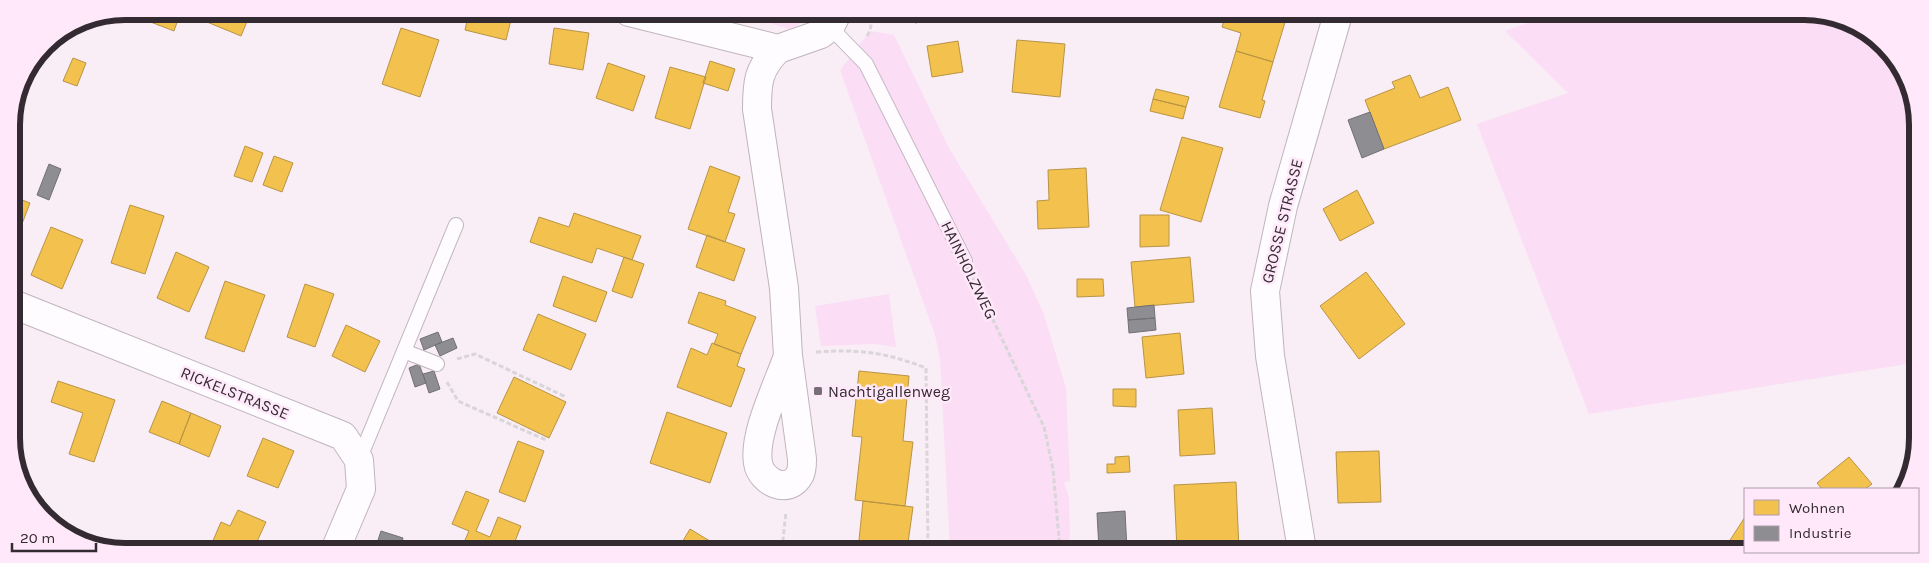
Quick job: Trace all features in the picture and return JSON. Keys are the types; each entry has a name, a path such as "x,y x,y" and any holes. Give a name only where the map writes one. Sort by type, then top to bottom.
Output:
{"street":[{"path":"662,20 778,48"},
{"path":"788,356 764,426 758,451 758,464 762,475 771,484 787,484 800,474 802,459 788,356 784,288 757,109 757,83 764,62 778,48 821,34 833,20"},
{"name":"GROSSE STRASSE","path":"1301,543 1270,356 1265,291 1283,206 1336,20"},
{"name":"RICKELSTRASSE","path":"20,307 343,436 359,460"},
{"path":"338,543 360,489 359,460"}],"lane":[{"name":"HAINHOLZWEG","path":"833,20 866,64 965,261"},
{"path":"359,460 456,225"},
{"path":"404,351 437,364"}],"path":[{"name":"HAINHOLZWEG","path":"965,261 1044,427 1053,469 1059,543"},
{"path":"788,356 854,350 892,355 926,368 928,543"},
{"path":"546,440 458,401 437,364 476,354 566,397"},
{"path":"782,543 787,484"}],"shaded area":[{"path":"758,20 808,20 789,29"},
{"path":"1535,20 1804,20 1818,21 1844,28 1868,42 1895,72 1901,85 1908,111 1909,364 1589,414 1477,124 1568,93 1505,31"},
{"path":"870,31 894,35 949,148 1025,273 1043,312 1066,388 1070,481 1064,482 1069,498 1070,543 950,543 940,359 935,335 840,70"},
{"path":"889,294 896,347 874,344 821,346 815,306"}],"building: Wohnen":[{"path":"145,20 178,20 174,31"},
{"path":"208,20 248,20 241,36 207,22"},
{"path":"467,20 511,20 506,40 465,30"},
{"path":"914,20 932,20 915,23"},
{"path":"1224,20 1286,20 1273,62 1236,51 1241,33 1222,27"},
{"path":"401,28 439,40 420,97 382,84"},
{"path":"554,28 589,33 583,70 549,64"},
{"path":"1017,40 1065,44 1060,97 1012,92"},
{"path":"958,41 963,72 932,77 927,46"},
{"path":"1236,51 1273,62 1262,100 1265,101 1260,118 1219,107"},
{"path":"73,58 86,63 77,86 63,81"},
{"path":"710,61 735,69 728,91 703,83"},
{"path":"608,63 645,76 633,111 596,98"},
{"path":"670,67 706,77 690,129 655,118"},
{"path":"1410,75 1420,98 1448,87 1461,120 1384,149 1365,100 1395,88 1392,82"},
{"path":"1156,89 1189,97 1186,107 1153,99"},
{"path":"1153,99 1186,107 1183,119 1150,111"},
{"path":"1182,137 1223,148 1201,222 1160,210"},
{"path":"245,146 263,153 252,182 234,176"},
{"path":"274,156 293,163 282,192 263,185"},
{"path":"710,166 740,177 728,212 735,214 725,242 688,229"},
{"path":"1086,168 1089,227 1038,229 1037,201 1049,200 1048,170"},
{"path":"1357,190 1374,223 1340,241 1323,209"},
{"path":"20,199 30,203 20,229"},
{"path":"130,205 164,216 145,274 111,263"},
{"path":"574,213 641,236 632,260 597,248 592,263 530,242 539,217 569,227"},
{"path":"1140,215 1169,215 1169,246 1140,247"},
{"path":"51,227 83,240 62,289 31,275"},
{"path":"707,235 745,249 734,281 696,267"},
{"path":"176,252 209,267 189,312 157,298"},
{"path":"624,257 644,264 632,298 612,291"},
{"path":"1190,257 1194,302 1135,307 1131,262"},
{"path":"1366,272 1405,324 1359,359 1320,306"},
{"path":"563,276 607,292 596,322 553,306"},
{"path":"1077,279 1103,279 1104,296 1077,297"},
{"path":"225,281 265,295 244,352 205,338"},
{"path":"305,284 334,294 315,347 287,337"},
{"path":"699,292 726,301 725,305 756,317 741,354 714,344 718,334 688,323"},
{"path":"538,314 586,334 571,370 523,350"},
{"path":"346,325 380,341 365,372 332,356"},
{"path":"1180,333 1184,374 1146,378 1142,337"},
{"path":"712,343 741,354 737,366 745,369 731,407 677,387 691,348 707,355"},
{"path":"859,371 909,376 903,441 913,442 905,506 855,500 862,437 852,436"},
{"path":"514,377 566,402 549,438 497,413"},
{"path":"58,381 115,400 94,462 69,454 83,413 51,402"},
{"path":"1113,389 1136,389 1136,407 1113,406"},
{"path":"162,401 191,413 179,444 149,432"},
{"path":"1212,408 1215,454 1180,456 1178,410"},
{"path":"667,412 727,433 710,483 650,463"},
{"path":"191,413 221,426 209,457 179,444"},
{"path":"263,438 294,451 278,488 247,476"},
{"path":"518,441 544,451 525,502 499,492"},
{"path":"1379,451 1381,502 1338,503 1336,452"},
{"path":"1129,456 1130,472 1107,473 1107,464 1115,464 1115,457"},
{"path":"1849,457 1872,484 1866,488 1821,488 1817,483"},
{"path":"1236,482 1239,543 1177,543 1174,485"},
{"path":"466,491 489,500 476,531 490,537 498,517 521,526 514,543 464,543 469,531 452,524"},
{"path":"863,501 913,507 908,543 859,543"},
{"path":"238,510 266,522 256,543 212,543 221,522 230,526"},
{"path":"1744,519 1744,543 1728,543"},
{"path":"690,529 713,543 682,543"}],"building: Industrie":[{"path":"1370,112 1384,149 1362,158 1348,120"},
{"path":"49,164 61,169 49,200 37,195"},
{"path":"1154,305 1155,318 1128,320 1127,308"},
{"path":"1155,318 1156,330 1129,333 1128,320"},
{"path":"438,332 442,342 424,350 420,339"},
{"path":"453,338 457,348 440,356 435,345"},
{"path":"419,364 426,383 415,387 409,368"},
{"path":"434,371 440,389 429,393 423,374"},
{"path":"1125,511 1127,543 1099,543 1097,513"},
{"path":"381,531 403,538 402,543 377,543"}],"place":[{"name":"Nachtigallenweg","path":"818,391"}]}
